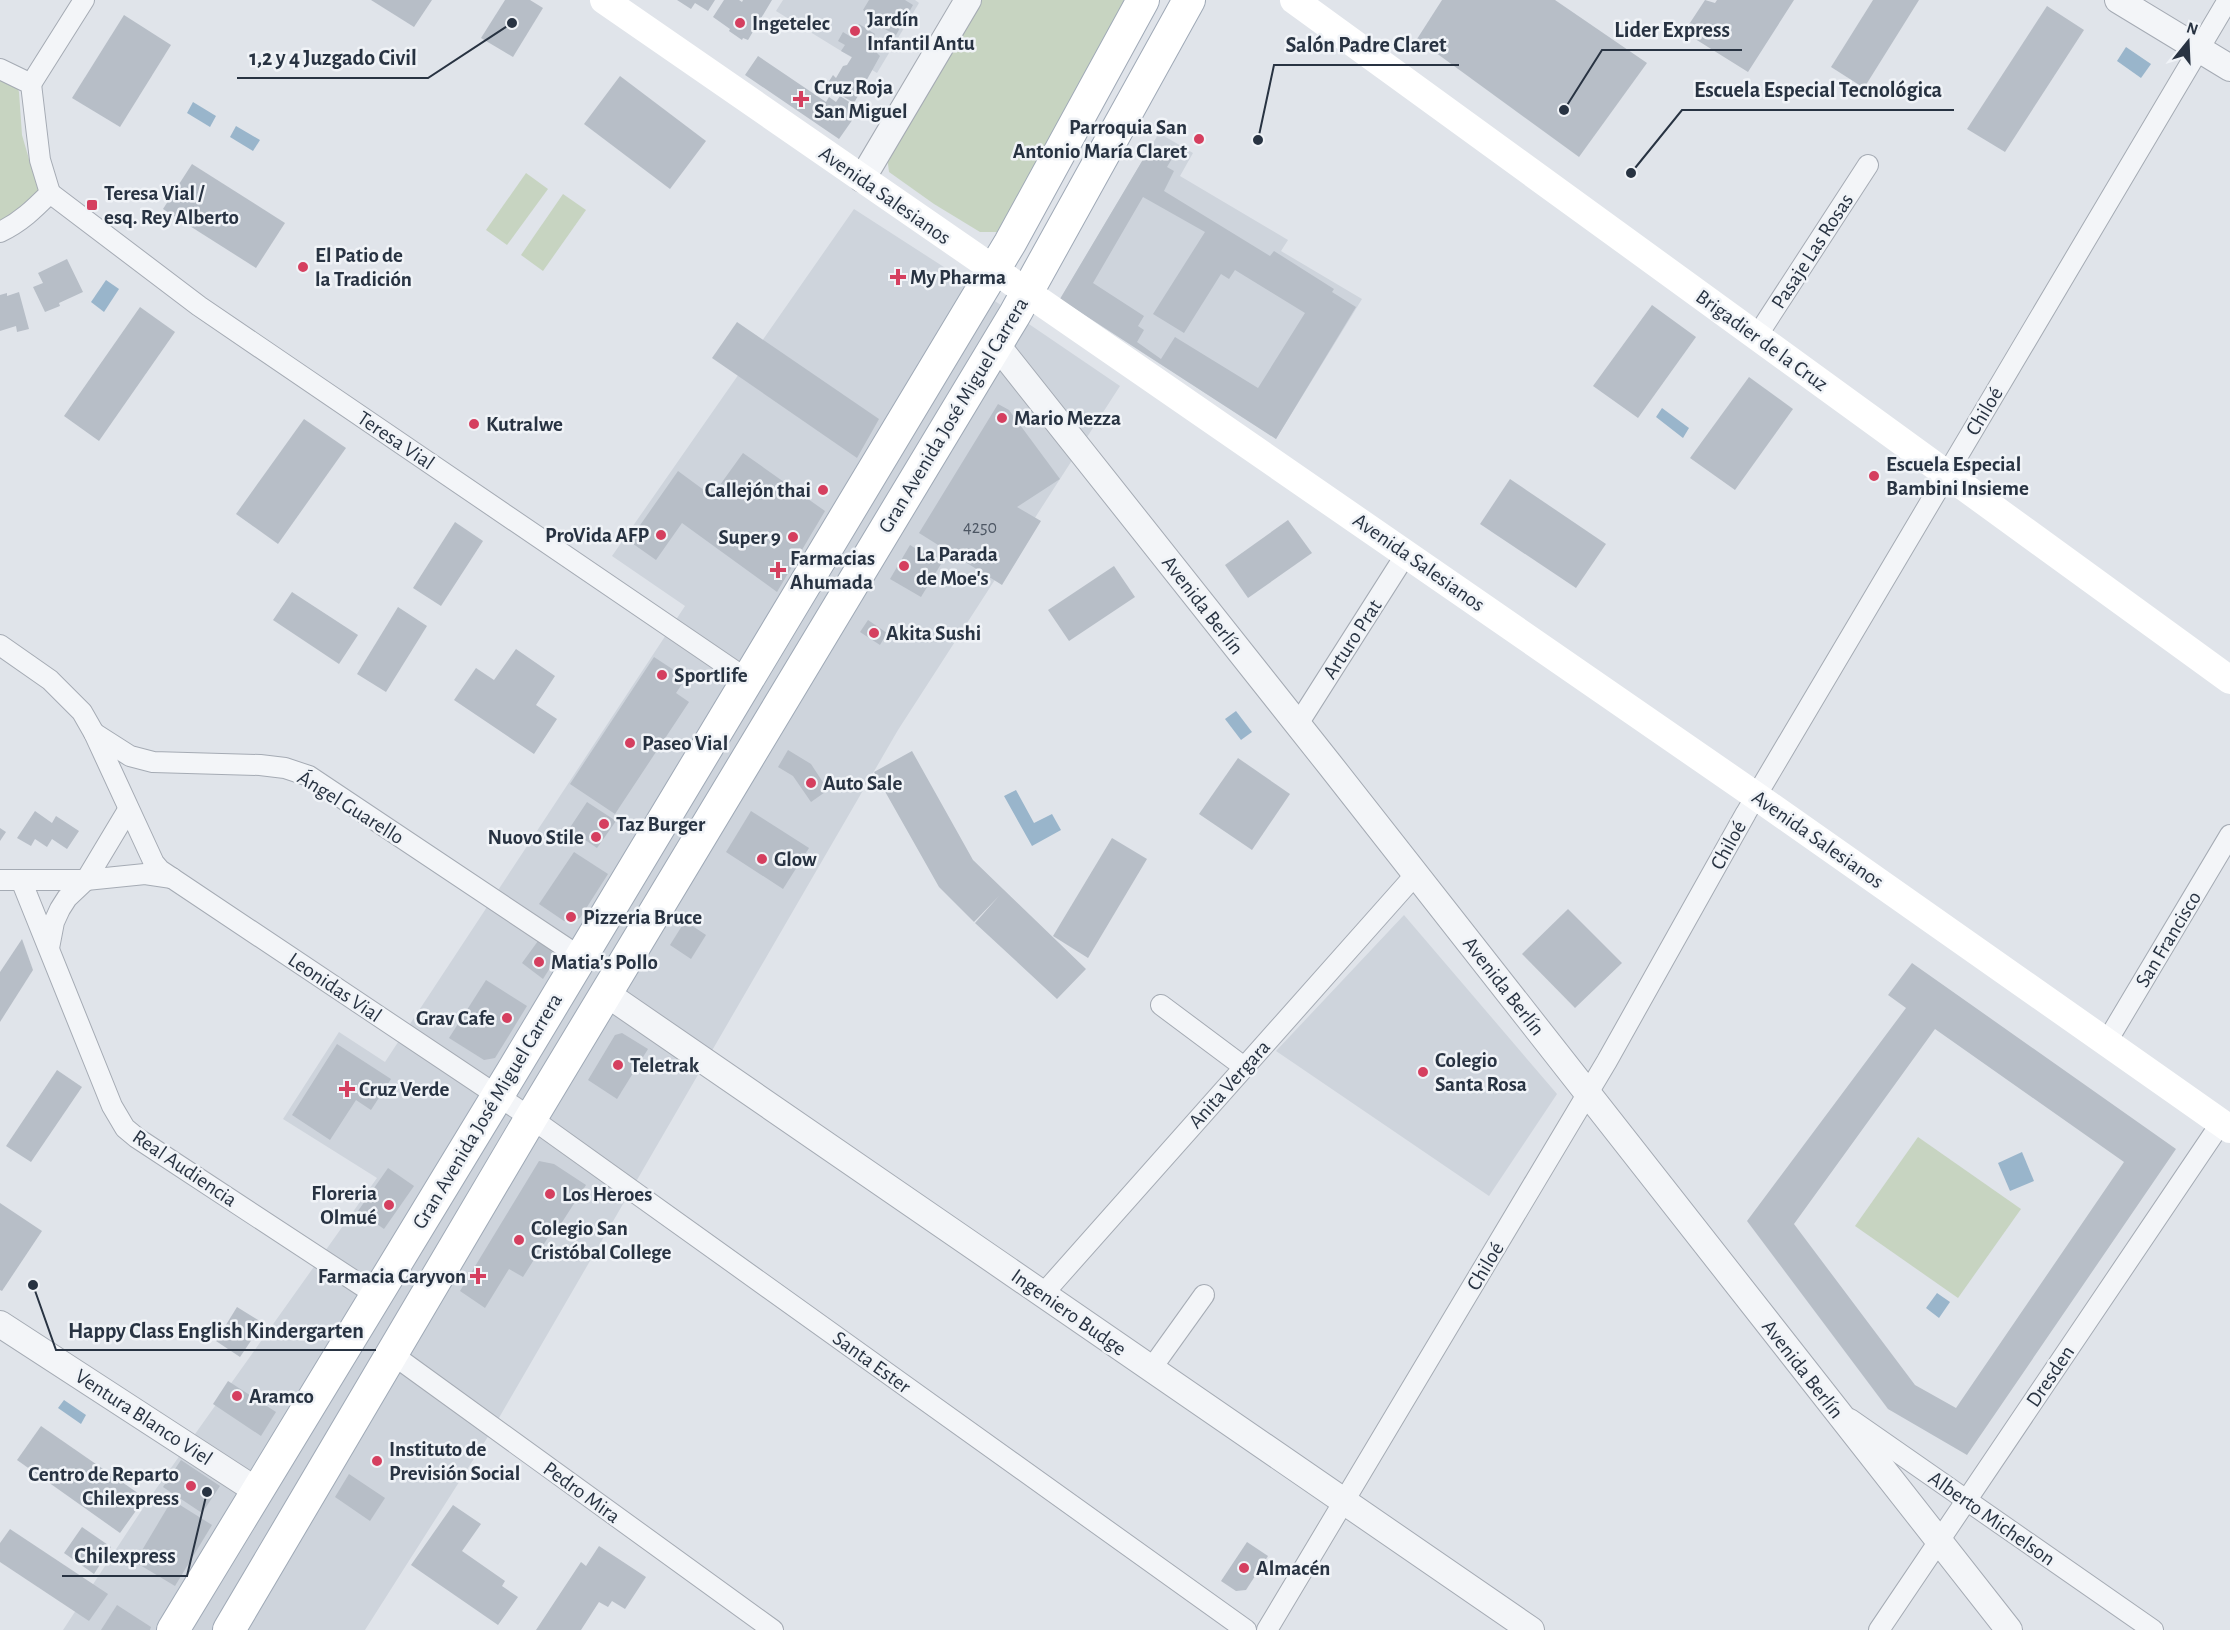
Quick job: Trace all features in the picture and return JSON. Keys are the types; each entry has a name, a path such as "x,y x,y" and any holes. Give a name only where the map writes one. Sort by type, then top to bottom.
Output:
{"main road":[{"name":"Avenida Salesianos","path":"604,0 1756,796 2226,1126"},
{"name":"Gran Avenida José Miguel Carrera","path":"173,1630 1015,235 1143,0"},
{"name":"Gran Avenida José Miguel Carrera","path":"230,1630 531,1118 1028,292 1189,0"},
{"name":"Brigadier de la Cruz","path":"1294,0 2230,680"},
{"path":"748,680 761,703 766,727"}],"street":[{"path":"0,231 15,225 30,214 50,193 37,144 31,84 84,0"},
{"path":"862,179 968,0"},
{"path":"2118,0 2230,69"},
{"name":"Chiloé","path":"1267,1630 1588,1093 1756,796 2228,0"},
{"path":"0,69 31,84"},
{"name":"Pasaje Las Rosas","path":"1757,336 1868,165"},
{"name":"Teresa Vial","path":"50,193 199,306 748,680"},
{"name":"Avenida Berlín","path":"996,344 1298,724 2009,1630"},
{"name":"Arturo Prat","path":"1298,724 1406,554"},
{"name":"Ángel Guarello","path":"0,645 50,680 82,712 94,733 128,810"},
{"name":"Ángel Guarello","path":"94,733 130,756 153,762 260,765 285,768 309,776 580,957"},
{"path":"49,950 54,922 60,909 67,898 86,880 128,810"},
{"name":"Leonidas Vial","path":"128,810 154,863 172,878 497,1096"},
{"name":"San Francisco","path":"2106,1043 2230,834"},
{"name":"Leonidas Vial","path":"21,880 86,880 146,874 172,878"},
{"name":"Anita Vergara","path":"1043,1294 1416,874"},
{"path":"0,880 21,880"},
{"name":"Real Audiencia","path":"21,880 111,1106 125,1128 376,1295"},
{"name":"Ingeniero Budge","path":"607,994 1531,1630"},
{"path":"1161,1005 1244,1067"},
{"name":"Santa Ester","path":"497,1096 531,1118 1246,1630"},
{"name":"Dresden","path":"1879,1630 1938,1540 2226,1126"},
{"path":"1151,1369 1204,1294"},
{"name":"Ventura Blanco Viel","path":"0,1324 258,1491"},
{"name":"Pedro Mira","path":"392,1354 773,1630"},
{"name":"Alberto Michelson","path":"1832,1406 2153,1630"}],"shaded area":[{"name":"Jardín Infantil Antu","path":"783,0 915,0 919,3 877,73 776,11"},
{"path":"1159,133 1193,153 1180,176 1288,240 1281,251 1362,299 1276,439 1060,299"},
{"path":"854,209 964,280 1120,386 898,730 489,1435 365,1630 63,1630 151,1496 377,1178 283,1119 339,1032 385,1062 685,606 612,556"},
{"name":"Colegio Santa Rosa","path":"1404,915 1557,1094 1489,1196 1276,1051"}],"green space":[{"path":"979,0 1129,0 997,232 980,232 934,204 889,172 887,156"},
{"path":"0,72 16,84 19,92 22,135 31,166 39,182 40,195 0,226"},
{"path":"526,173 548,189 507,245 486,230"},
{"path":"563,194 586,210 543,271 521,255"},
{"path":"1918,1137 2021,1209 1958,1298 1855,1226"}],"water":[{"path":"2126,47 2151,64 2141,78 2117,61"},
{"path":"193,102 216,116 210,127 187,113"},
{"path":"236,126 260,140 253,151 230,137"},
{"path":"106,280 119,289 104,312 91,302"},
{"path":"1662,408 1689,428 1683,438 1656,417"},
{"path":"1236,711 1252,732 1241,740 1225,719"},
{"path":"1016,790 1034,823 1052,814 1061,830 1032,846 1004,796"},
{"path":"2022,1152 2034,1181 2010,1191 1998,1163"},
{"path":"1937,1293 1950,1302 1939,1318 1926,1308"},
{"path":"64,1400 86,1415 81,1424 58,1408"}],"building":[{"path":"371,0 432,0 414,27"},
{"path":"505,0 530,0 543,8 513,57 481,38"},
{"path":"677,0 715,0 708,11 695,3 691,9"},
{"name":"Ingetelec","path":"724,0 742,2 743,0 772,0 748,40 743,38 742,40 713,17"},
{"path":"869,0 905,0 913,5 896,35 875,24 878,19 863,10"},
{"path":"1442,0 1555,0 1647,63 1579,157 1417,39"},
{"path":"1705,0 1715,3 1717,0 1794,0 1748,72 1684,32"},
{"path":"1873,0 1919,0 1864,88 1831,67"},
{"path":"2047,6 2084,30 2005,152 1967,129"},
{"path":"124,15 171,45 120,127 72,98"},
{"path":"859,24 875,34 873,37 883,43 877,53 880,56 854,103 826,86 833,75 836,78 852,57 841,51 845,45 838,41 843,32 851,37"},
{"name":"Cruz Roja San Miguel","path":"758,56 826,102 829,97 836,102 840,96 860,109 839,139 745,75"},
{"path":"620,76 706,141 670,189 584,124"},
{"path":"1151,146 1173,157 1167,167 1174,171 1164,191 1270,256 1274,251 1334,289 1332,292 1356,307 1276,439 1060,299","holes":["1143,197 1205,232 1153,314 1184,333 1221,274 1229,279 1235,270 1305,313 1258,388 1175,337 1161,359 1137,342 1144,330 1138,326 1144,316 1093,283"]},
{"path":"192,164 285,223 256,268 163,209"},
{"path":"67,259 83,292 45,312 33,287 43,283 38,273"},
{"path":"19,292 29,329 17,332 16,326 0,331 0,295 7,293 7,296"},
{"path":"1652,305 1696,337 1638,418 1593,386"},
{"path":"140,307 175,332 99,441 64,416"},
{"path":"737,322 879,419 857,458 712,358"},
{"path":"1749,377 1793,409 1735,490 1690,458"},
{"path":"998,404 1009,410 1060,479 1017,507 1041,521 1002,585 919,533"},
{"path":"304,419 346,448 278,544 236,514"},
{"path":"743,453 825,511 777,592 682,523 656,560 629,541 678,471 712,496"},
{"path":"1510,479 1606,544 1576,588 1480,524"},
{"path":"1288,520 1312,553 1248,598 1225,565"},
{"path":"455,522 483,541 441,606 413,588"},
{"path":"910,545 941,564 921,597 890,579"},
{"path":"1114,566 1135,597 1069,641 1048,610"},
{"path":"292,592 358,635 339,664 273,620"},
{"path":"398,607 427,626 386,692 357,674"},
{"name":"Akita Sushi","path":"868,620 887,633 880,645 860,632"},
{"path":"516,649 555,676 536,705 557,719 534,754 454,700 476,668 494,680"},
{"name":"Paseo Vial","path":"654,657 686,678 676,693 689,702 615,814 570,784"},
{"name":"Auto Sale","path":"788,750 811,764 828,790 811,802 793,776 778,767"},
{"path":"912,751 973,860 1086,969 1057,999 975,923 999,896 974,922 939,887 874,772"},
{"path":"1238,758 1290,794 1252,850 1199,814"},
{"path":"587,802 616,821 597,848 569,829"},
{"path":"35,811 52,823 56,816 79,831 67,849 52,839 47,847 35,839 31,846 17,838"},
{"path":"751,811 809,848 783,889 726,852"},
{"path":"0,828 6,832 0,841"},
{"path":"1112,838 1147,859 1088,958 1053,936"},
{"path":"574,852 608,874 580,918 570,922 564,921 539,904"},
{"path":"1568,909 1622,963 1575,1008 1522,954"},
{"path":"685,921 706,935 691,959 670,945"},
{"path":"22,939 33,970 0,1022 0,972"},
{"name":"Matia's Pollo","path":"538,941 551,950 555,960 543,979 522,963"},
{"path":"1912,963 2176,1149 1967,1455 1888,1409 1747,1221 1906,1008 1888,995","holes":["1935,1029 2124,1162 1956,1408 1915,1385 1794,1224"]},
{"path":"486,980 527,1006 495,1058 484,1060 449,1038"},
{"name":"Teletrak","path":"622,1033 648,1049 617,1099 588,1080 615,1035"},
{"name":"Cruz Verde","path":"337,1044 391,1079 371,1110 356,1100 330,1140 292,1115"},
{"path":"57,1070 82,1087 31,1162 6,1146"},
{"path":"539,1161 554,1164 586,1185 557,1230 554,1228 523,1277 509,1269 485,1308 460,1291"},
{"path":"388,1168 414,1186 384,1229 358,1211"},
{"path":"0,1203 42,1231 2,1291 0,1290"},
{"path":"237,1307 263,1323 240,1357 216,1341"},
{"path":"228,1381 276,1412 261,1436 213,1404"},
{"path":"41,1426 145,1498 120,1533 17,1460"},
{"name":"Centro de Reparto Chilexpress","path":"181,1460 220,1486 202,1513 163,1487"},
{"path":"349,1474 385,1498 370,1521 335,1497"},
{"path":"172,1500 212,1525 175,1586 135,1562"},
{"path":"453,1505 481,1524 462,1551 505,1581 502,1586 518,1597 498,1625 411,1565"},
{"path":"82,1527 111,1547 94,1574 64,1553"},
{"path":"10,1529 108,1594 89,1621 0,1562 0,1543"},
{"name":"Almacén","path":"1247,1542 1268,1556 1246,1590 1236,1591 1221,1581"},
{"path":"599,1546 646,1577 625,1609 612,1601 608,1607 599,1602 581,1630 536,1630 581,1562 586,1566"},
{"path":"117,1605 151,1627 150,1630 101,1630"}],"place":[{"name":"1,2 y 4 Juzgado Civil","path":"512,23"},
{"name":"Ingetelec","path":"740,23"},
{"name":"Jardín Infantil Antu","path":"855,31"},
{"name":"Cruz Roja San Miguel","path":"801,99"},
{"name":"Lider Express","path":"1564,110"},
{"name":"Parroquia San Antonio María Claret","path":"1199,139"},
{"name":"Salón Padre Claret","path":"1258,140"},
{"name":"Escuela Especial Tecnológica","path":"1631,173"},
{"name":"Teresa Vial / esq. Rey Alberto","path":"92,205"},
{"name":"El Patio de la Tradición","path":"303,267"},
{"name":"My Pharma","path":"898,277"},
{"name":"Mario Mezza","path":"1002,418"},
{"name":"Kutralwe","path":"474,424"},
{"name":"Escuela Especial Bambini Insieme","path":"1874,476"},
{"name":"Callejón thai","path":"823,490"},
{"name":"ProVida AFP","path":"661,535"},
{"name":"Super 9","path":"793,537"},
{"name":"La Parada de Moe's","path":"904,566"},
{"name":"Farmacias Ahumada","path":"778,570"},
{"name":"Akita Sushi","path":"874,633"},
{"name":"Sportlife","path":"662,675"},
{"name":"Paseo Vial","path":"630,743"},
{"name":"Auto Sale","path":"811,783"},
{"name":"Taz Burger","path":"604,824"},
{"name":"Nuovo Stile","path":"596,837"},
{"name":"Glow","path":"762,859"},
{"name":"Pizzeria Bruce","path":"571,917"},
{"name":"Matia's Pollo","path":"539,962"},
{"name":"Grav Cafe","path":"507,1018"},
{"name":"Teletrak","path":"618,1065"},
{"name":"Colegio Santa Rosa","path":"1423,1072"},
{"name":"Cruz Verde","path":"347,1089"},
{"name":"Los Heroes","path":"550,1194"},
{"name":"Floreria Olmué","path":"389,1205"},
{"name":"Colegio San Cristóbal College","path":"519,1240"},
{"name":"Farmacia Caryvon","path":"478,1276"},
{"name":"Happy Class English Kindergarten","path":"33,1285"},
{"name":"Aramco","path":"237,1396"},
{"name":"Instituto de Previsión Social","path":"377,1461"},
{"name":"Centro de Reparto Chilexpress","path":"191,1486"},
{"name":"Chilexpress","path":"207,1492"},
{"name":"Almacén","path":"1244,1568"}]}
